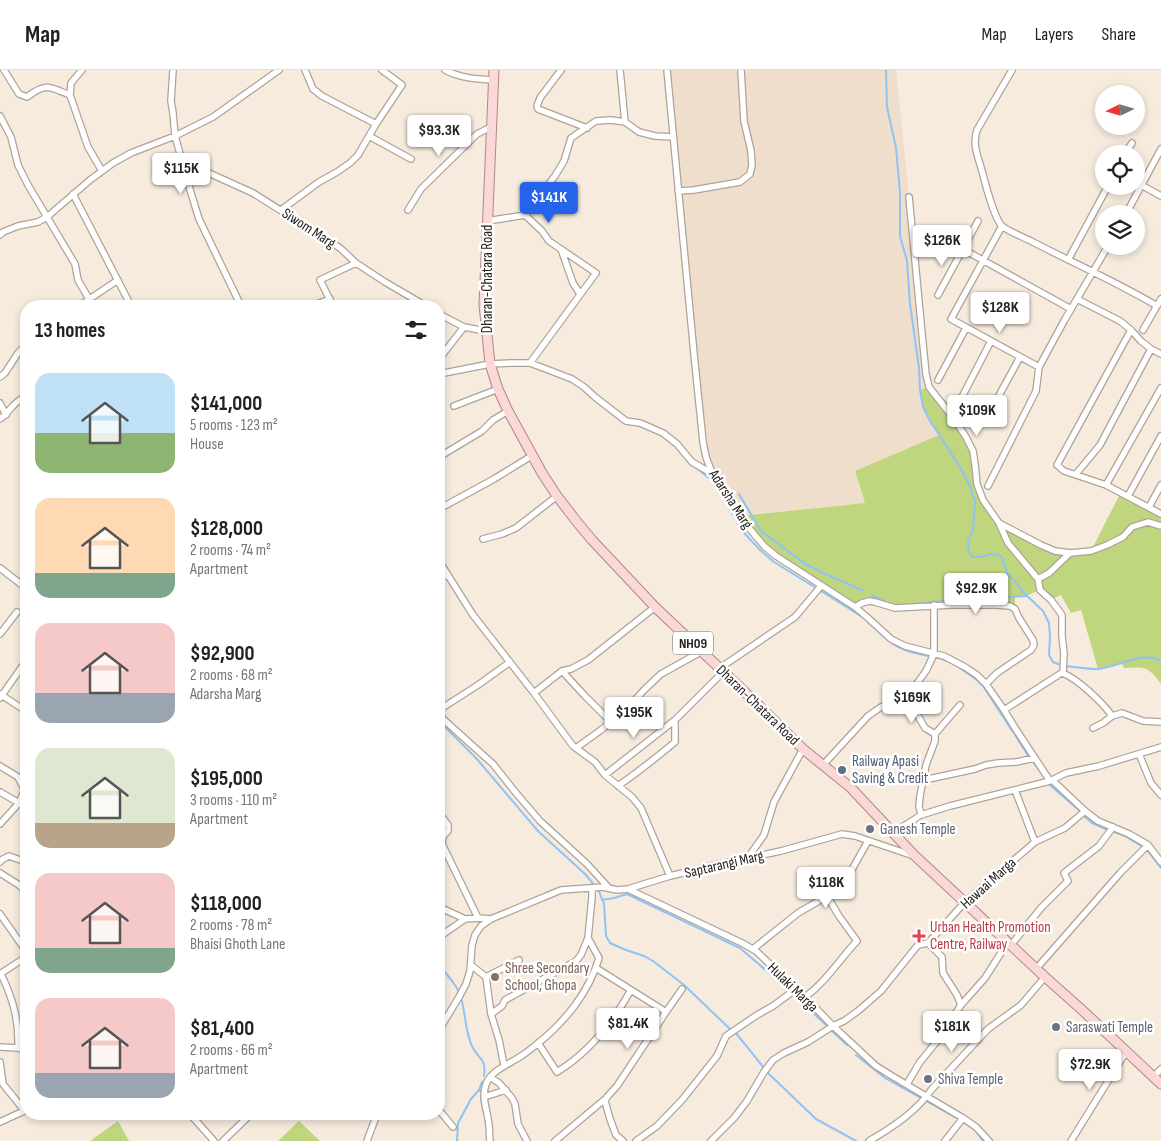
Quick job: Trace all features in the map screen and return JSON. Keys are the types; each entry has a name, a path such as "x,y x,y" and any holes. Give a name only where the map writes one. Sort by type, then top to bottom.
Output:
{"main road":[{"name":"Dharan-Chatara Road","path":"494,70 484,305 490,364 508,411 542,473 557,496 596,544 656,608 803,749 850,787 914,855 1161,1084"}],"street":[{"path":"4,70 19,94 27,97 38,88 49,86 70,95"},
{"path":"82,70 71,83 70,95 88,147 102,171"},
{"path":"173,70 171,101 175,136 183,166 199,219 238,300"},
{"path":"0,235 18,226 38,222 102,171 131,153 175,136 213,117 279,70"},
{"path":"305,70 313,89 322,96 376,124"},
{"path":"281,210 319,182 350,163 358,155 402,85 382,70"},
{"path":"445,70 472,79 493,80"},
{"path":"561,70 540,98 537,106 538,109 587,128"},
{"path":"620,70 624,122"},
{"name":"Adarsha Marg","path":"667,70 704,442 706,456 712,473 724,487 748,527 776,556 855,608 891,638 905,646 944,656 977,675 986,684 1051,780 1098,821 1129,834 1148,845 1161,862"},
{"path":"678,191 740,182 750,174 752,158 744,121 741,70"},
{"path":"1012,70 974,139 984,180 1002,226 1139,295 1157,306"},
{"path":"0,116 10,137 18,166 75,264 78,280 89,299 118,280"},
{"path":"487,221 525,214 555,176 564,161 570,138 596,121 612,120 624,122 639,132 655,136 673,137"},
{"path":"408,210 421,189 477,134 491,126"},
{"path":"369,136 410,159"},
{"path":"1145,180 1161,149"},
{"name":"Siwom Marg","path":"183,166 200,169 253,193 340,248 356,262 385,282 416,300"},
{"path":"1145,188 1161,196"},
{"path":"73,194 127,300"},
{"path":"1068,260 1103,195"},
{"path":"909,198 922,344 929,386 966,437 973,451 977,484 983,500 999,523 1008,543 1038,579 1040,590 1051,600 1062,615 1064,661 1062,671 1004,710"},
{"path":"525,214 549,241 596,273 530,363"},
{"path":"938,295 978,221"},
{"path":"1002,226 951,319 1039,367"},
{"path":"950,242 1071,309"},
{"path":"561,249 580,294"},
{"path":"988,486 1036,391 1039,367 1103,255"},
{"path":"330,299 320,280 356,262"},
{"path":"1077,299 1120,321 1141,341 1161,354"},
{"path":"1144,330 1161,299"},
{"path":"445,317 464,328 486,331"},
{"path":"445,352 464,328"},
{"path":"938,380 966,328"},
{"path":"1131,330 1057,465 1064,471 1106,485 1161,514"},
{"path":"962,397 991,341"},
{"path":"1076,474 1100,444 1151,349"},
{"path":"0,377 20,351"},
{"path":"990,412 1020,357"},
{"path":"445,373 490,364 530,363 572,379 626,421 640,423 663,433 678,444 692,462 712,473"},
{"path":"1106,485 1161,388"},
{"path":"454,406 498,389"},
{"path":"3,417 20,400"},
{"path":"0,404 3,417"},
{"path":"445,453 482,431 493,420 508,411"},
{"path":"1128,496 1161,436"},
{"path":"445,506 533,455"},
{"path":"1149,507 1161,485"},
{"path":"483,539 516,528 557,496"},
{"path":"999,523 1041,545 1070,553 1091,552 1123,537 1132,527 1148,522 1161,526"},
{"path":"1038,579 1048,573 1070,553"},
{"path":"0,568 20,583"},
{"path":"445,570 473,615 576,748 595,762 641,808 670,876"},
{"path":"606,775 675,720 721,670 795,617 821,586"},
{"path":"855,608 869,601 895,608 934,605 1010,606 1015,609 1034,645 1032,650 997,673 986,684"},
{"path":"823,765 868,716 906,696 926,671 934,654 934,605"},
{"path":"534,693 562,671 571,669 588,660 656,608"},
{"path":"0,634 17,612"},
{"path":"576,748 611,722 661,674 697,654 700,650"},
{"path":"445,707 510,662"},
{"path":"20,669 1,696 20,707"},
{"path":"562,671 611,722"},
{"path":"1062,671 1082,686 1112,716"},
{"path":"906,696 925,728 935,734"},
{"path":"921,815 919,806 920,796 926,765 935,741 935,734 960,705"},
{"path":"1093,728 1112,716 1122,713 1143,721 1161,722"},
{"path":"618,786 648,765 675,742 675,720"},
{"path":"445,722 493,764 540,821 587,864 605,887"},
{"path":"893,833 921,815 1051,780 1066,773 1099,766 1161,747"},
{"path":"747,859 764,836 774,802 803,749"},
{"path":"1139,754 1151,783 1161,795"},
{"path":"924,780 986,765 1035,758"},
{"path":"0,766 20,780"},
{"path":"1015,790 1035,842"},
{"path":"0,792 19,803 0,822"},
{"name":"Hawaai Marga","path":"712,1141 747,1101 773,1060 808,1042 858,1011 881,991 918,945 928,943 965,902 1035,842 1066,828 1085,811"},
{"path":"445,821 448,825 448,831 445,834"},
{"path":"906,1084 961,1005 985,978 1010,943 1068,881 1064,873 1099,846 1113,827"},
{"name":"Saptarangi Marg","path":"491,919 560,890 605,887 617,890 628,889 670,876 781,851 842,834 914,855"},
{"path":"752,949 798,913 827,896 842,884 868,841"},
{"path":"1036,969 1121,872 1148,845"},
{"path":"445,850 478,918"},
{"path":"0,862 9,856 20,860"},
{"path":"0,873 20,887"},
{"path":"492,1014 502,1006 505,1000 576,961 581,955 588,938 594,888"},
{"name":"Hulaki Marga","path":"628,889 752,949 775,968 876,1066 964,1118 989,1141"},
{"path":"805,997 825,980 857,941 827,896"},
{"path":"445,910 465,919 491,919"},
{"path":"0,914 20,942"},
{"path":"445,933 465,919"},
{"path":"445,1020 466,984 475,935 491,919"},
{"path":"490,1141 484,1102 487,1082 490,1077 504,1066 538,1043 569,1012 580,997 596,968 599,958 588,938"},
{"path":"928,943 942,957 943,973 961,1005"},
{"path":"486,977 518,960"},
{"path":"0,1047 18,1048 14,1006 1,974 20,961"},
{"path":"471,965 486,977 504,1066"},
{"path":"596,968 666,1012"},
{"path":"869,1141 909,1114 988,1029 1021,1005 1045,978"},
{"path":"636,1141 657,1126 682,1100 717,1056 726,1036 773,1006 796,988"},
{"path":"555,1141 605,1101 682,989"},
{"path":"538,1043 557,1072 572,1063 594,1041 611,1021 631,990"},
{"path":"1071,1141 1126,1052"},
{"path":"0,1062 3,1084 20,1104"},
{"path":"1153,1076 1161,1070"},
{"path":"490,1077 506,1090 515,1104 518,1124 527,1141"},
{"path":"484,1097 506,1090"},
{"path":"605,1101 616,1135 623,1141"},
{"path":"0,1122 20,1112"},
{"path":"445,1117 453,1127"},
{"path":"944,1141 964,1118"},
{"path":"195,1120 214,1141"},
{"path":"223,1141 245,1120"},
{"path":"367,1141 375,1120"}],"shaded area":[{"path":"667,70 896,70 929,387 920,390 923,407 939,435 855,471 865,503 741,516 712,473 706,457"}],"green space":[{"path":"929,387 973,451 977,484 999,523 1055,551 1091,551 1121,492 1161,514 1161,684 1153,674 1142,668 1124,668 1122,664 1098,669 1081,610 1071,613 1061,595 1051,600 1040,590 1026,596 1015,596 1015,609 1010,606 895,608 875,602 855,607 776,556 741,516 865,503 855,471 939,435 923,407 920,390"},
{"path":"118,1121 129,1141 90,1141"},
{"path":"299,1121 320,1141 278,1141"}],"waterway":[{"path":"886,70 887,107 896,148 900,193 900,236 907,261 910,304 923,407 970,486 975,502 973,530 968,541 969,552 973,557 990,554 1001,556 1007,574 1043,611 1049,623 1049,655 1053,662 1061,665"},
{"path":"695,467 714,482 745,534 760,550 774,562 816,588"},
{"path":"739,494 761,531 804,563 862,590"},
{"path":"821,591 864,618"},
{"path":"872,595 887,603"},
{"path":"917,604 949,600 1026,596"},
{"path":"871,624 886,638"},
{"path":"889,641 902,649 928,656"},
{"path":"936,657 950,662"},
{"path":"1066,666 1097,669 1146,657 1161,661"},
{"path":"954,664 983,686 1013,732"},
{"path":"445,727 476,758 538,831 585,874 595,886"},
{"path":"1015,735 1029,757"},
{"path":"1033,762 1042,774"},
{"path":"1050,785 1081,812"},
{"path":"1084,816 1092,823 1108,830"},
{"path":"1112,831 1125,836 1143,847"},
{"path":"1147,850 1161,868"},
{"path":"598,890 604,903 606,936 610,943 653,961 684,985 730,1029"},
{"path":"602,900 627,894 740,948 790,991"},
{"path":"445,972 460,994"},
{"path":"794,995 827,1026"},
{"path":"461,998 468,1037 473,1048 484,1063 484,1076"},
{"path":"831,1030 847,1045"},
{"path":"735,1032 769,1074 816,1119 856,1141"},
{"path":"856,1055 885,1078 921,1098"},
{"path":"457,1141 458,1123 482,1082"},
{"path":"479,1090 482,1092 481,1100 484,1113"},
{"path":"928,1102 960,1120"},
{"path":"963,1122 975,1130 983,1141"}],"place":[{"name":"Railway Apasi Saving & Credit","path":"842,770"},
{"name":"Ganesh Temple","path":"870,829"},
{"name":"Urban Health Promotion Centre, Railway","path":"919,936"},
{"name":"Shree Secondary School, Ghopa","path":"495,977"},
{"name":"Saraswati Temple","path":"1056,1027"},
{"name":"Shiva Temple","path":"928,1079"}]}
